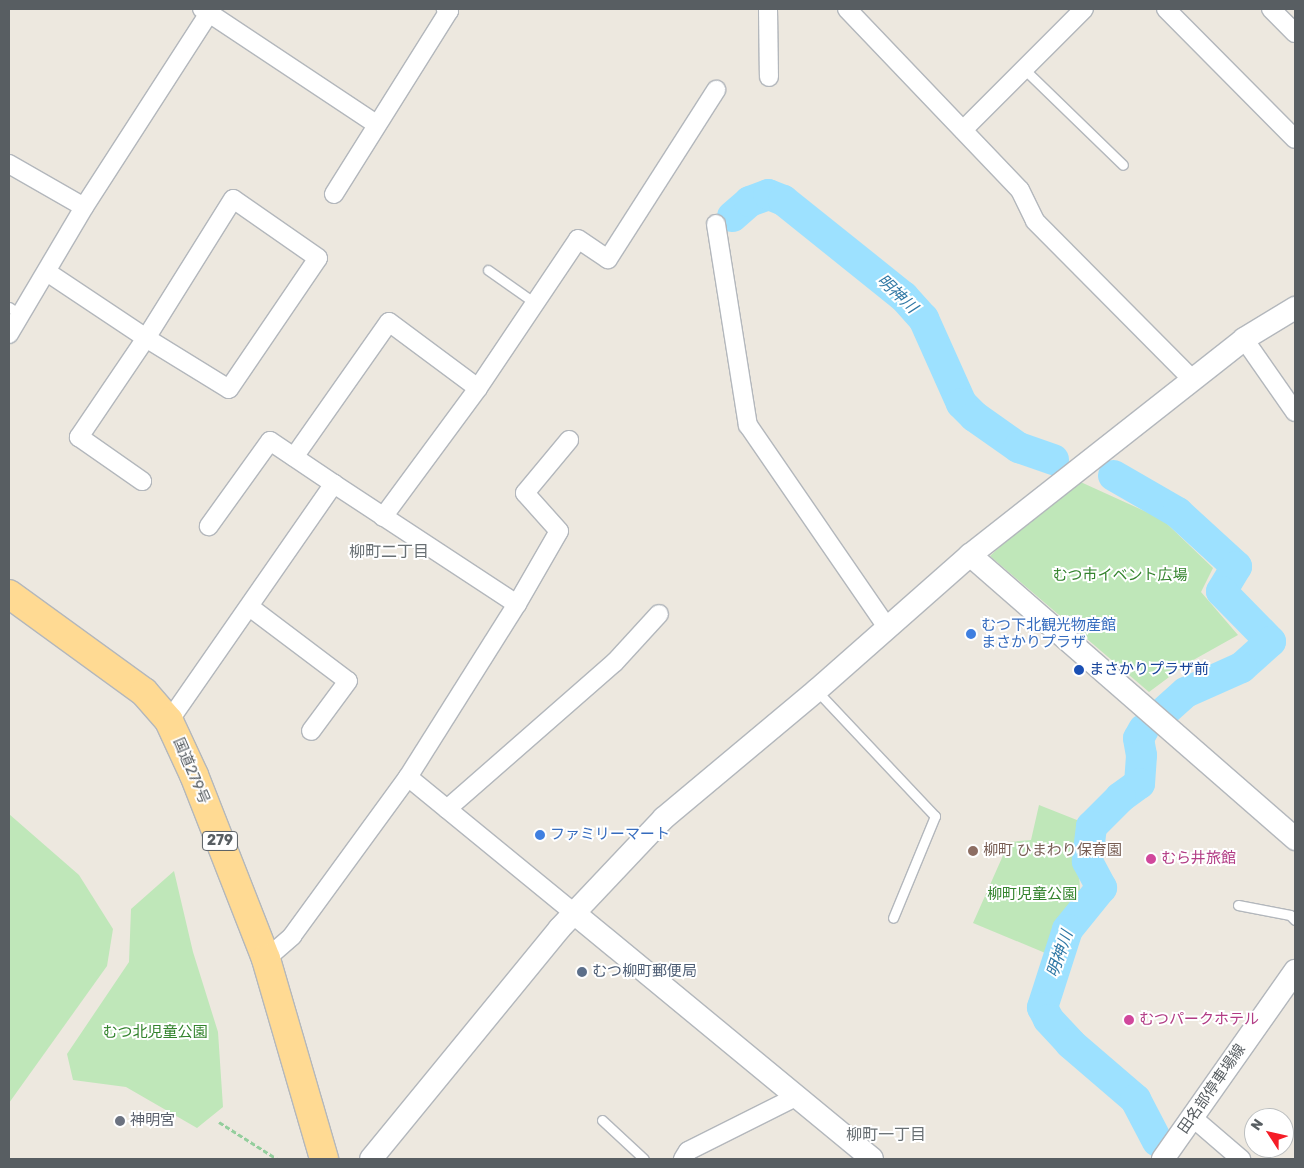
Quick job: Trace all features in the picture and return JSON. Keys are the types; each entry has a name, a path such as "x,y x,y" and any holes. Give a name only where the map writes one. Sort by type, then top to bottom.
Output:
{"highway":[{"name":"国道279号","path":"9,594 144,692 169,721 194,775 266,959 324,1159"}],"street":[{"path":"768,9 769,77"},
{"path":"847,9 1020,190 1035,221 1192,380"},
{"path":"963,130 1084,9"},
{"path":"1166,9 1295,139"},
{"path":"9,334 15,311 47,272 84,208 208,10 376,124"},
{"path":"334,194 448,10"},
{"path":"1279,11 1295,33"},
{"path":"383,517 478,388 578,239 608,260 716,90"},
{"path":"9,164 84,208"},
{"path":"47,272 146,338 229,390 318,258 233,199 146,338 79,437 142,481"},
{"path":"716,224 748,425 888,629"},
{"path":"371,1159 574,913 664,818 817,690 970,556 1244,340 1295,308"},
{"path":"294,457 389,322 478,388"},
{"path":"1244,340 1295,412"},
{"path":"266,959 292,936 408,777 517,604 559,531 525,493 570,440"},
{"path":"209,526 270,441 517,604"},
{"path":"169,721 251,608 334,484"},
{"path":"970,556 1295,839"},
{"path":"251,608 348,681 311,731"},
{"path":"447,809 615,662 659,614"},
{"path":"408,777 872,1159"},
{"name":"田名部停車場線","path":"1163,1159 1295,971"},
{"path":"683,1159 688,1151 796,1097"},
{"path":"1192,1117 1241,1159"}],"lane":[{"path":"1023,68 1123,165"},
{"path":"488,270 535,303"},
{"path":"817,690 935,816 892,918"},
{"path":"1238,904 1290,915 1295,920"},
{"path":"602,1120 644,1159"}],"path":[{"path":"219,1122 277,1159"}],"green space":[{"name":"むつ市イベント広場","path":"1074,479 1162,519 1213,568 1201,592 1238,635 1188,663 1149,692 990,556"},
{"name":"柳町児童公園","path":"1039,805 1087,824 1078,857 1080,890 1050,955 973,923 1009,842 1031,840"},
{"path":"9,814 79,875 113,929 107,966 9,1103"},
{"name":"むつ北児童公園","path":"174,871 193,952 218,1032 223,1107 197,1128 126,1087 73,1080 67,1054 129,962 131,909"}],"waterway":[{"name":"明神川","path":"732,216 749,201 768,194 783,200 903,296 923,318 961,403 974,416 1018,447 1053,459"},
{"name":"明神川","path":"1113,475 1177,512 1236,566 1221,591 1270,641 1241,667 1185,692 1165,710"},
{"name":"明神川","path":"1143,729 1138,738 1141,755 1139,783 1120,797 1091,826 1087,861 1101,887 1067,929 1042,1007 1048,1019 1070,1043 1135,1099 1157,1141"}],"place":[{"name":"むつ下北観光物産館 まさかりプラザ","path":"971,634"},
{"name":"まさかりプラザ前","path":"1079,670"},
{"name":"ファミリーマート","path":"540,835"},
{"name":"柳町 ひまわり保育園","path":"973,851"},
{"name":"むら井旅館","path":"1151,859"},
{"name":"むつ柳町郵便局","path":"582,972"},
{"name":"むつパークホテル","path":"1129,1020"},
{"name":"神明宮","path":"120,1121"}],"district":[{"name":"柳町二丁目","path":"389,552"},
{"name":"柳町一丁目","path":"886,1135"}]}
